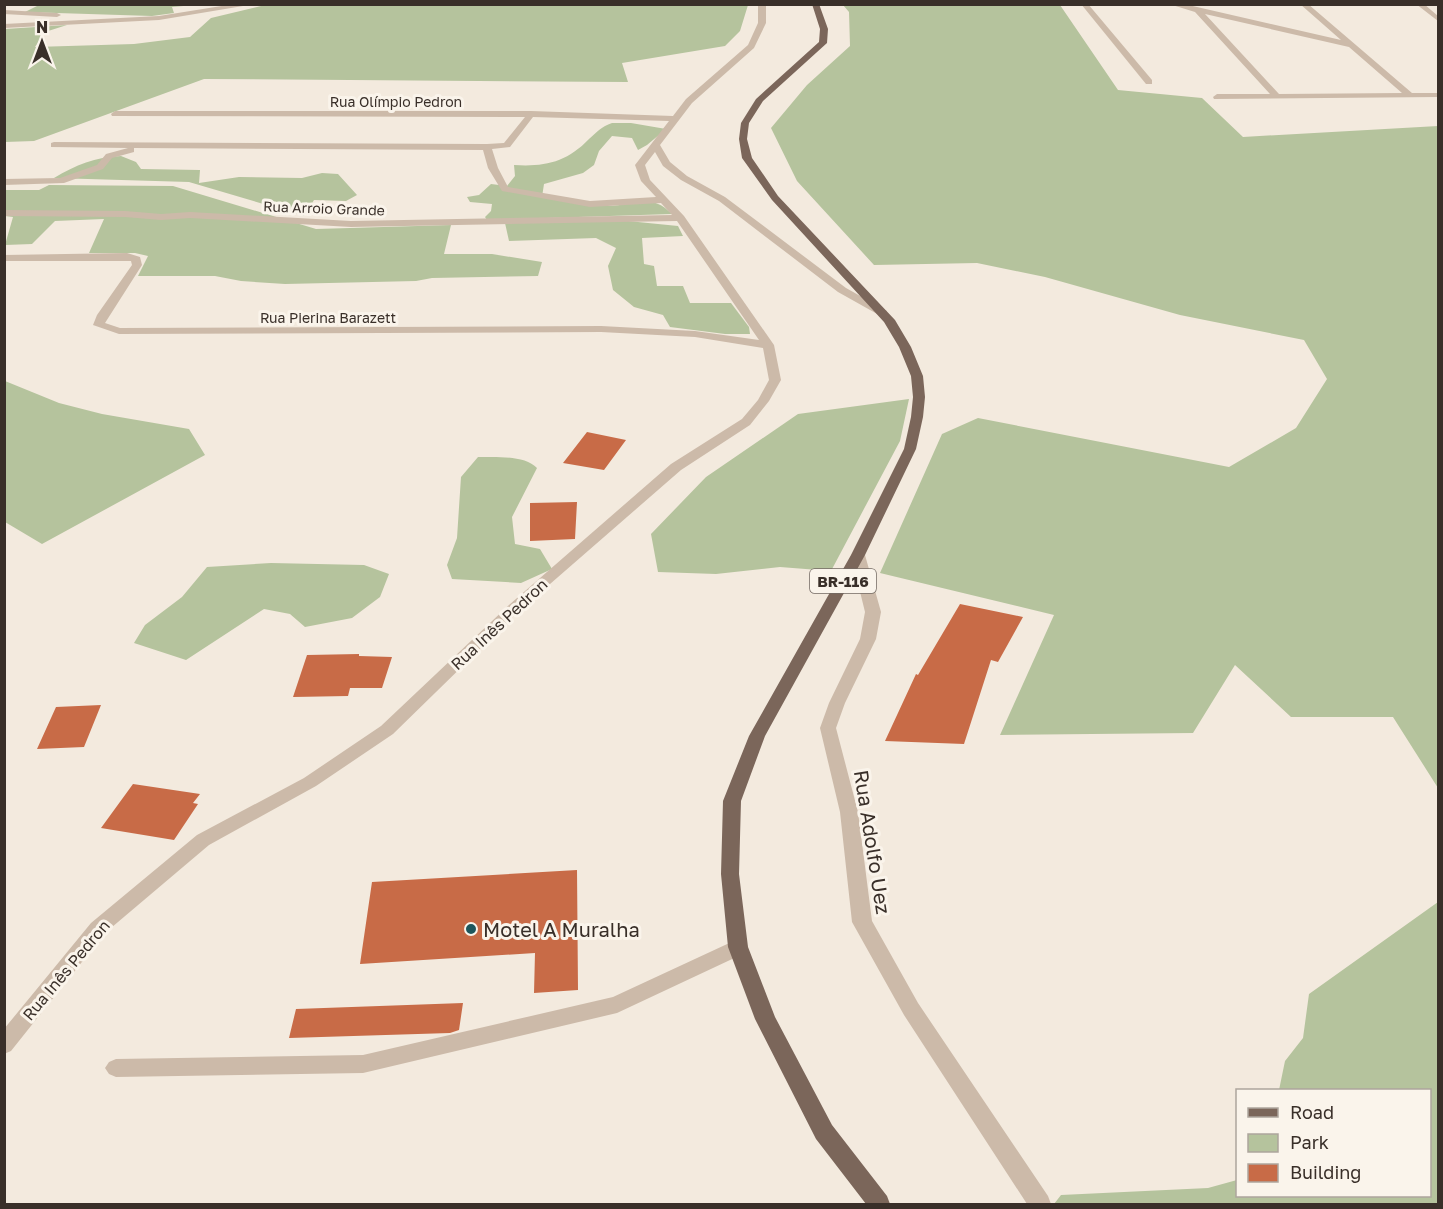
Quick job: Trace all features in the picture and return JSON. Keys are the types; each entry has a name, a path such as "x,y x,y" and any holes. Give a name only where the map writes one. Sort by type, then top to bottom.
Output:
{"main road":[{"name":"BR-116","path":"815,4 824,29 824,43 760,99 745,123 743,139 747,158 775,198 883,313 905,347 918,376 919,397 910,449 858,555 757,736 732,801 729,874 738,947 765,1019 824,1132 879,1204"}],"street":[{"path":"130,29 204,16 252,4"},
{"name":"Rua Inês Pedron","path":"4,1045 98,928 203,840 310,782 387,730 514,608 676,467 746,422 763,401 775,380 768,345 680,218 646,181 640,165 689,101 751,46 762,23 762,4"},
{"path":"1084,4 1149,82"},
{"path":"1172,4 1351,45"},
{"path":"1192,4 1277,97"},
{"path":"1304,4 1410,95"},
{"path":"1419,4 1438,19"},
{"path":"4,26 159,18 229,9"},
{"path":"4,12 159,18"},
{"path":"1217,97 1438,95"},
{"name":"Rua Olímpio Pedron","path":"115,114 531,114 677,119"},
{"path":"54,145 487,147 507,145 531,114"},
{"path":"4,182 61,181 100,167 109,156 145,145"},
{"path":"655,145 666,164 684,178 722,199 759,225 842,290 883,313"},
{"path":"487,147 493,168 506,189 590,204 662,200"},
{"name":"Rua Arroio Grande","path":"4,213 125,214 161,217 190,215 341,224 680,218"},
{"name":"Rua Pierina Barazett","path":"7,260 128,256 136,259 137,265 103,315 99,325 119,331 601,329 695,334 768,345"},
{"name":"Rua Adolfo Uez","path":"858,555 873,612 868,639 837,702 828,728 849,812 861,922 911,1009 1040,1204"},
{"path":"116,1068 363,1064 617,1005 738,947"}],"green space":[{"path":"41,4 195,5 172,7 174,13 152,16 25,12"},
{"path":"265,5 748,5 740,31 725,46 622,63 628,82 204,79 34,141 5,142 5,29 67,25 45,32 35,47 134,44 190,37 211,18"},
{"path":"843,5 1060,5 1118,90 1202,98 1243,137 1438,126 1438,788 1393,717 1291,717 1235,665 1193,733 1000,735 1054,615 880,573 942,434 978,418 1229,467 1296,428 1327,379 1304,340 1180,315 1045,277 977,263 874,265 797,181 771,128 807,85 850,46 849,12"},
{"path":"612,123 631,123 666,129 638,150 632,138 612,136 599,151 594,165 583,173 544,184 542,197 599,206 649,201 664,207 672,214 487,220 485,217 491,211 492,204 470,202 467,197 479,195 491,184 507,186 515,176 514,165 546,164 564,158"},
{"path":"121,156 136,162 141,169 200,170 199,183 239,177 302,178 322,173 338,174 357,195 346,201 314,200 304,216 189,182 54,178 86,162"},
{"path":"49,185 173,186 316,229 451,225 444,254 492,254 542,262 538,276 432,278 416,281 285,284 241,281 215,276 138,276 148,256 135,253 89,253 104,219 55,221 32,244 5,245 13,217 5,216 5,190 39,190"},
{"path":"618,220 678,226 683,236 642,238 644,264 654,266 657,286 683,286 690,303 731,303 749,327 750,334 725,334 670,327 663,315 634,307 613,290 608,266 616,248 596,238 509,241 505,223"},
{"path":"5,381 59,403 102,414 189,429 205,455 42,544 5,522"},
{"path":"909,399 900,441 831,571 780,567 716,574 658,572 651,534 706,477 798,414"},
{"path":"478,457 518,459 537,468 512,517 515,544 540,549 552,569 521,583 452,579 447,565 457,538 461,477"},
{"path":"271,563 364,565 389,574 380,597 352,618 305,627 290,614 264,609 186,660 134,643 145,625 182,597 207,567"},
{"path":"1438,902 1438,1204 1054,1204 1061,1195 1208,1188 1236,1180 1236,1197 1431,1197 1431,1089 1279,1089 1285,1061 1303,1038 1309,994"}],"building":[{"path":"587,432 626,440 604,470 563,463"},
{"path":"577,502 575,539 530,541 530,503"},
{"path":"960,604 1023,617 998,662 991,660 964,744 885,741 916,674 918,675"},
{"path":"359,654 359,656 392,657 382,688 350,688 348,696 293,697 307,655"},
{"path":"101,705 84,747 37,749 56,707"},
{"path":"133,784 200,794 193,803 198,804 174,840 101,828"},
{"name":"Motel A Muralha","path":"577,870 578,990 534,993 535,953 360,964 372,882"},
{"path":"463,1003 459,1030 450,1033 289,1038 296,1009"}],"place":[{"name":"Motel A Muralha","path":"471,929"}]}
